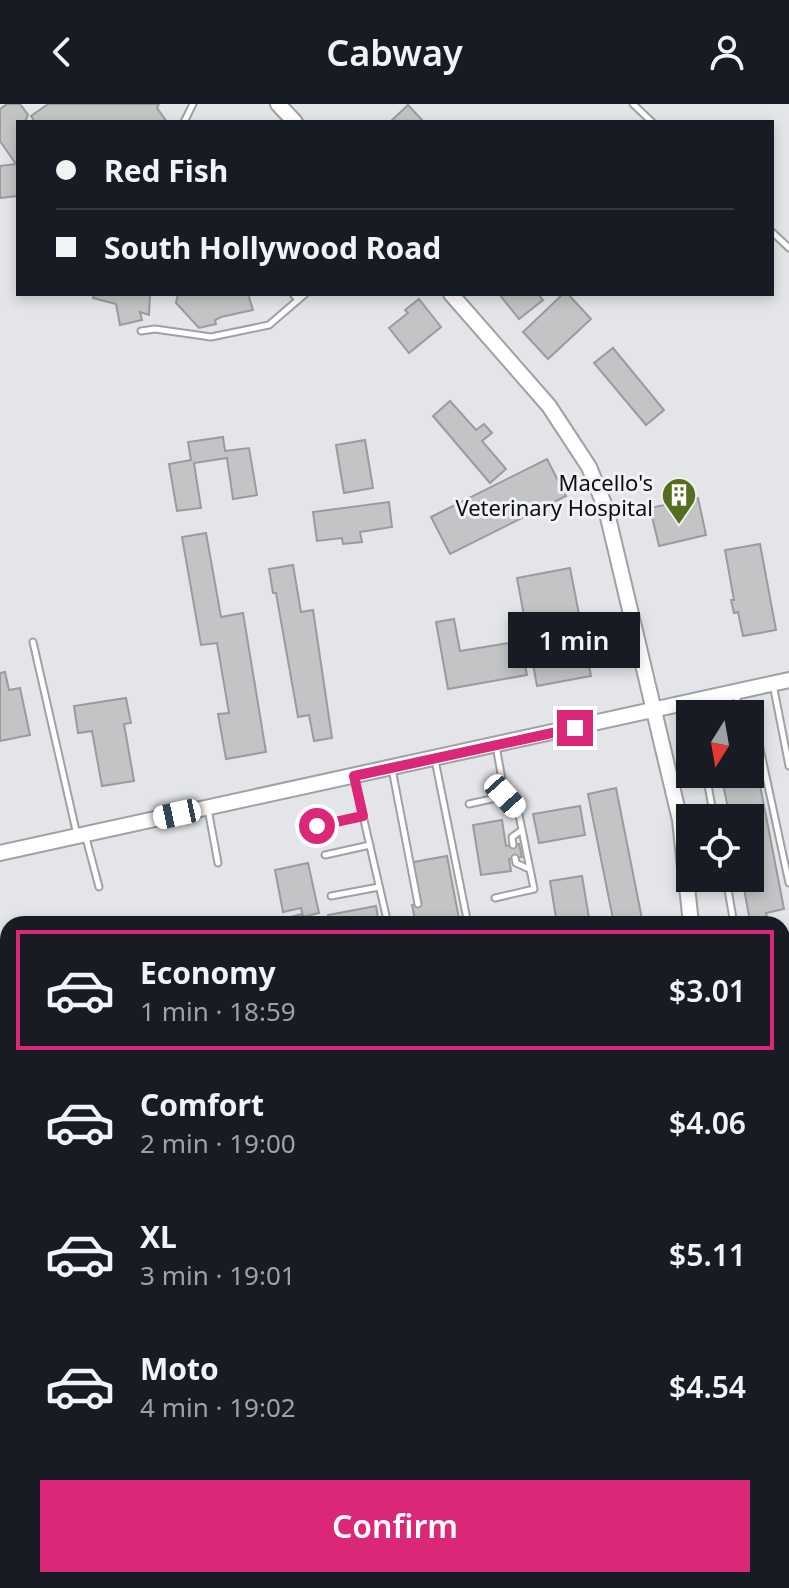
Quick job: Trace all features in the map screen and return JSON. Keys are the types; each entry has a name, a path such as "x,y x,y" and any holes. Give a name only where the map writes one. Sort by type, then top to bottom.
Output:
{"main road":[{"path":"278,104 293,120"},
{"path":"453,296 549,406 589,467 606,509 680,820 690,916"},
{"path":"0,853 789,680"}],"lane":[{"path":"633,104 650,120"},
{"path":"774,234 789,248"},
{"path":"295,296 298,300"},
{"path":"141,331 155,329 211,337 242,331 269,325 303,296"},
{"path":"33,642 81,835 99,887"},
{"path":"773,684 789,766"},
{"path":"736,692 737,700"},
{"path":"781,724 789,722"},
{"path":"495,898 534,889 518,810 505,796 496,745"},
{"path":"434,759 466,916"},
{"path":"764,767 789,883"},
{"path":"392,768 418,904"},
{"path":"354,776 386,916"},
{"path":"469,804 505,796"},
{"path":"208,808 218,863"},
{"path":"317,826 363,816"},
{"path":"513,845 512,837 522,830"},
{"path":"325,855 370,845"},
{"path":"515,858 516,863 530,869"},
{"path":"331,896 379,887"},
{"path":"728,892 733,916"}],"building":[{"path":"7,104 20,104 28,115 26,120 16,120 16,164 0,141 0,109"},
{"path":"48,104 159,104 157,108 166,120 34,120 31,116"},
{"path":"408,105 422,120 392,120"},
{"path":"16,164 16,196 0,198 0,166"},
{"path":"150,296 149,315 140,312 142,320 120,325 116,304 93,298"},
{"path":"178,296 249,296 253,310 221,317 215,320 216,324 199,328 176,303"},
{"path":"501,296 540,296 543,300 519,319"},
{"path":"561,296 570,296 591,319 548,359 523,332"},
{"path":"419,299 441,327 409,353 389,328 408,313 405,310"},
{"path":"613,348 664,410 646,425 594,363"},
{"path":"450,401 476,430 484,424 492,433 482,441 506,469 490,483 433,416"},
{"path":"223,437 225,451 249,448 257,495 233,499 227,458 194,463 201,508 177,511 169,464 191,460 188,442"},
{"path":"365,440 373,488 344,493 336,445"},
{"path":"547,459 566,496 450,554 431,517"},
{"name":"Macello's Veterinary Hospital","path":"698,498 706,535 659,546 650,508"},
{"path":"389,502 392,527 360,532 362,542 343,544 342,538 317,541 313,512"},
{"path":"206,533 221,617 243,613 266,752 226,759 218,714 229,713 217,643 201,645 182,537"},
{"path":"760,544 776,630 743,636 738,612 734,613 731,600 734,600 725,550"},
{"path":"293,565 301,612 313,610 332,738 314,741 309,715 298,717 269,569"},
{"path":"570,568 591,676 537,686 517,578"},
{"path":"454,619 460,651 520,641 527,675 448,689 436,622"},
{"path":"5,672 9,690 20,688 30,735 0,741 0,673"},
{"path":"126,698 131,723 124,724 134,781 102,786 92,731 78,733 74,706"},
{"path":"616,788 641,916 612,916 588,794"},
{"path":"724,788 761,788 764,804 727,804"},
{"path":"580,806 585,835 539,843 533,814"},
{"path":"764,806 784,909 766,913 767,916 749,916 745,892 764,892"},
{"path":"502,820 506,846 519,844 522,857 509,859 511,871 481,875 473,825"},
{"path":"447,856 458,916 414,916 412,905 421,903 413,862"},
{"path":"308,863 319,913 303,916 301,908 283,912 275,870"},
{"path":"582,876 589,916 556,916 550,881"},
{"path":"376,906 378,916 328,916"}],"place":[{"name":"Macello's Veterinary Hospital","path":"679,526"}],"route":[{"path":"317,826 363,816 354,776 575,728"}]}
